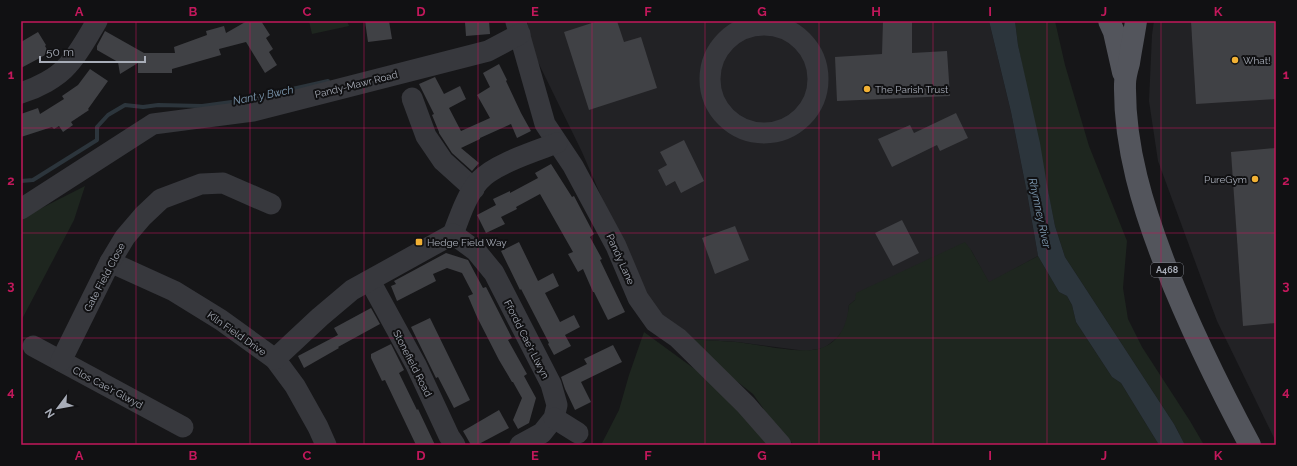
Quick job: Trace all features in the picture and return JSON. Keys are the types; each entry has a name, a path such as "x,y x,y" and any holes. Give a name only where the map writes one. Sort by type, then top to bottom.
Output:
{"main road":[{"name":"A468","path":"1109,21 1114,32 1125,81 1132,159 1138,188 1169,276 1189,322 1250,445"},
{"name":"A468","path":"1125,81 1136,21"}],"street":[{"path":"21,93 33,89 52,78 68,66 97,21"},
{"path":"740,25 774,25 790,31 804,41 813,55 818,72 818,78 817,89 812,105 802,118 788,128 771,133 754,133 738,127 724,116 714,102 710,86 710,69 716,52 740,25"},
{"name":"Pandy Lane","path":"518,28 545,124 573,166 616,246 638,298 655,322 678,338 746,405 781,445"},
{"name":"Pandy-Mawr Road","path":"21,209 153,124 253,111 488,51 518,28"},
{"path":"412,98 426,136 442,161 474,189"},
{"path":"275,359 320,316 352,290 453,234 466,202 480,180 511,161 557,144"},
{"name":"Gate Field Close","path":"61,362 110,262 125,237 143,216 161,199 201,184 223,183 271,204"},
{"name":"Ffordd Cae'r Llwyn","path":"453,234 476,252 494,273 551,384 557,405 554,418"},
{"name":"Kiln Field Drive","path":"110,262 174,291 221,320 275,359 294,386 318,427 326,445"},
{"name":"Stonefield Road","path":"370,281 416,365 449,436 455,445"},
{"name":"Clos Cae'r Glwyd","path":"33,346 183,427"},
{"path":"520,445 542,433 554,418 578,433"}],"shaded area":[{"path":"309,21 347,21 349,26 312,34"},
{"path":"528,21 989,21 1011,112 1038,256 989,283 971,250 855,300 849,305 848,318 844,329 837,338 824,348 806,351 737,342 687,339 658,315 620,240 582,152 537,60 528,28"},
{"path":"1015,21 1055,21 1065,65 1089,146 1127,241 1123,288 1128,319 1142,347 1204,445 1185,445 1174,424 1065,257 1055,226 1018,45"},
{"path":"1154,21 1276,21 1276,442 1217,321 1158,161 1149,101"},
{"path":"85,186 74,220 21,321 21,216 28,215"},
{"path":"965,242 989,282 1038,256 1059,292 1067,296 1072,305 1076,322 1112,377 1121,383 1159,445 794,445 770,418 753,394 712,362 687,339 736,342 794,350 824,347 835,340 842,330 847,318 849,305 855,300 856,293"},
{"path":"644,332 696,370 730,398 770,445 601,445 619,410"}],"water":[{"name":"Rhymney River","path":"989,21 1015,21 1018,45 1040,143 1055,226 1065,257 1174,424 1185,445 1159,445 1121,383 1112,377 1076,322 1072,305 1067,296 1059,292 1038,256 1011,112"}],"building":[{"path":"247,21 261,21 270,35 266,38 273,49 269,52 277,65 265,73 246,42 219,49 221,55 172,69 172,73 138,73 138,63 120,74 118,62 97,50 97,46 105,31 144,53 175,53 174,47 207,35 206,31 224,26 226,33"},
{"path":"365,21 389,21 392,39 368,42"},
{"path":"489,21 490,34 466,36 465,22"},
{"path":"598,21 617,21 624,42 641,37 657,88 589,110 564,32"},
{"path":"883,21 912,21 912,53 947,51 950,96 837,101 835,57 882,54"},
{"name":"What!","path":"1191,21 1276,21 1276,99 1196,104"},
{"path":"38,32 49,53 21,68 21,42"},
{"path":"499,64 521,113 531,131 517,138 511,124 461,148 479,163 472,171 452,153 439,133 432,115 434,114 419,84 435,77 444,94 460,86 466,99 449,108 461,131 490,118 477,95 490,87 483,73"},
{"path":"90,69 108,81 88,109 89,110 71,122 73,125 63,132 59,126 54,129 52,127 21,137 21,114 38,108 40,114 64,99 62,96 78,85"},
{"path":"956,113 968,138 940,151 937,145 892,167 878,139 910,125 914,133"},
{"path":"684,140 704,181 681,193 675,181 666,186 658,170 667,165 660,152"},
{"path":"1276,148 1276,323 1243,326 1231,152"},
{"path":"551,164 572,197 574,196 594,234 590,237 602,259 600,260 625,312 608,320 583,269 578,272 568,254 573,252 540,194 516,207 517,209 501,217 505,224 486,233 477,215 496,205 493,199 510,191 510,193 538,178 535,173"},
{"path":"902,220 919,253 893,266 875,233"},
{"path":"735,226 749,260 715,274 702,238"},
{"path":"519,242 538,281 553,273 559,286 545,293 560,322 574,315 580,327 565,335 571,346 554,355 501,251"},
{"path":"446,253 468,260 483,288 486,287 512,338 508,340 527,374 524,376 536,398 529,423 518,429 513,420 522,398 499,360 477,317 468,296 473,294 462,273 447,268 433,274 436,281 397,301 391,286 396,284 394,281"},
{"path":"371,308 380,324 304,368 298,356 338,335 334,328"},
{"path":"430,318 470,400 454,408 438,377 436,378 411,327"},
{"path":"391,344 404,370 399,373 435,445 416,445 385,380 382,381 371,358 371,354"},
{"path":"613,345 622,362 581,382 591,402 575,410 561,377 587,364 584,359"},
{"path":"499,410 509,428 477,445 471,445 463,431"}],"waterway":[{"name":"Nant y Bwch","path":"21,181 33,180 97,140 97,127 108,115 125,105 143,107 158,105 202,106 239,101 328,81"}],"place":[{"name":"What!","path":"1235,60"},
{"name":"The Parish Trust","path":"867,89"},
{"name":"PureGym","path":"1255,179"},
{"name":"Hedge Field Way","path":"419,242"}]}
